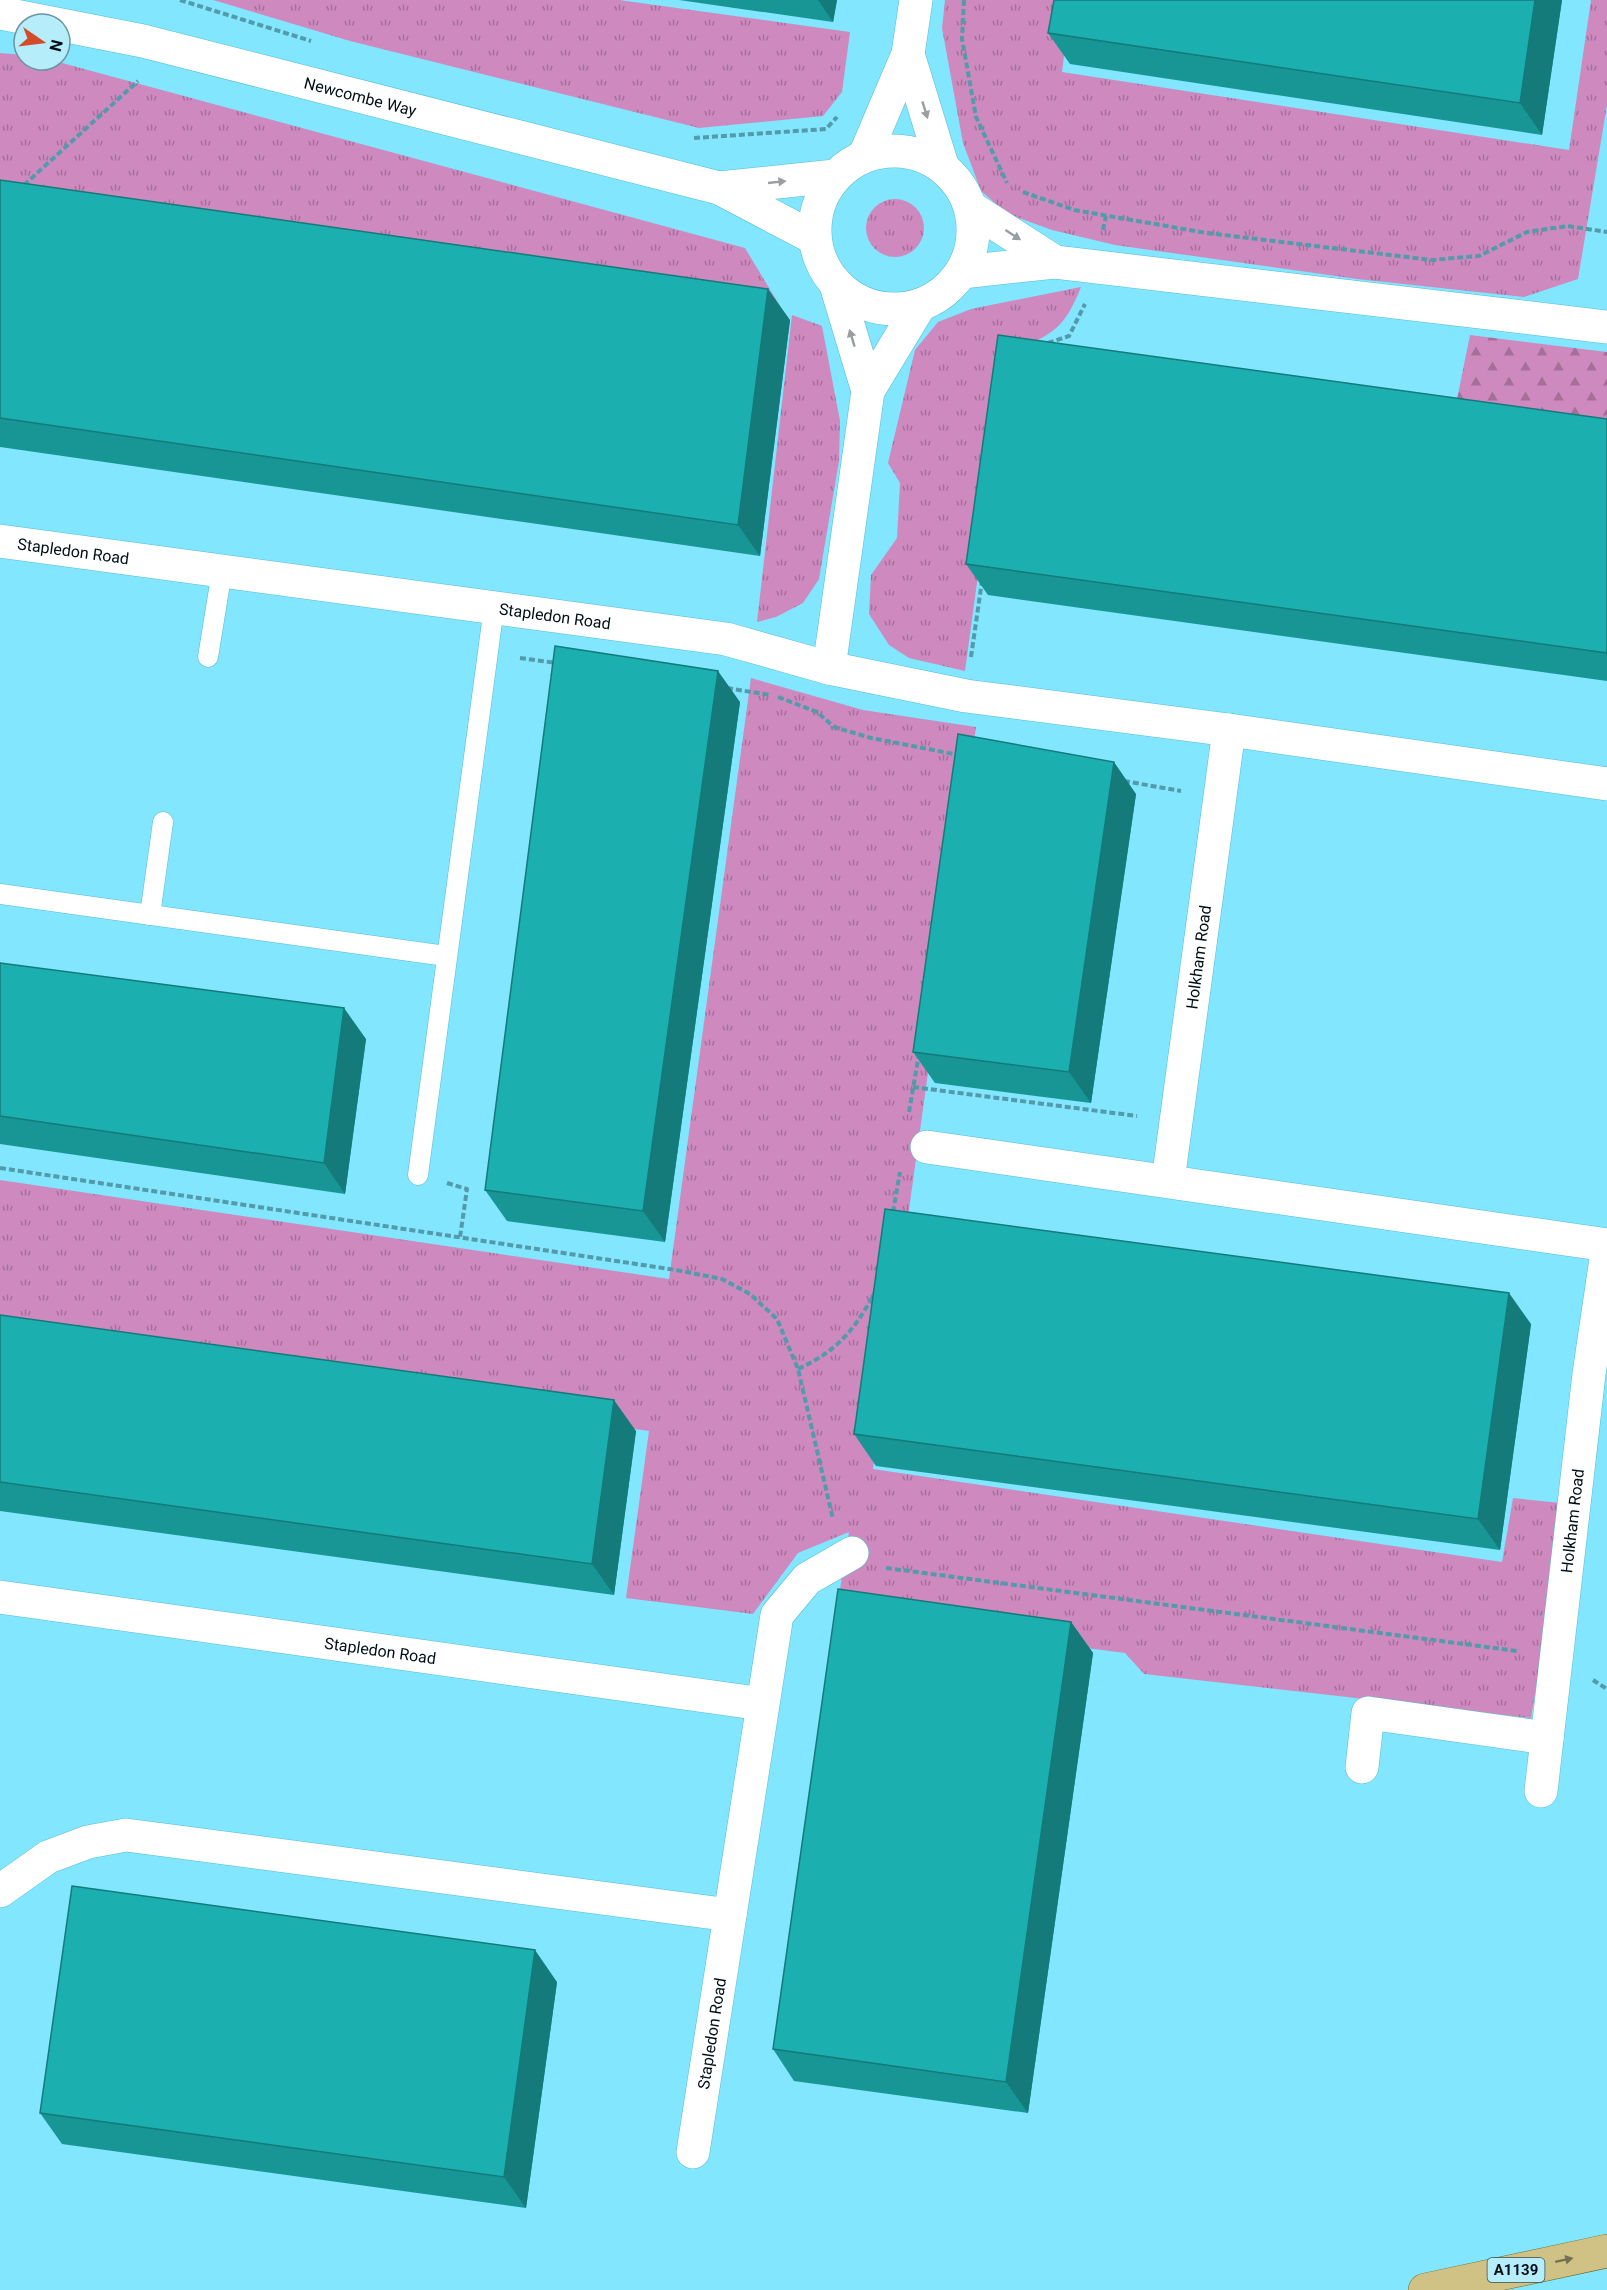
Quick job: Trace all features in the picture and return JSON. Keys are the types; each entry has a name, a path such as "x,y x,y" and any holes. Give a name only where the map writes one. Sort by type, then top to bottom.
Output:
{"main road":[{"name":"A1139","path":"1425,2290 1607,2251"}],"street":[{"path":"865,155 908,54 916,0"},
{"name":"Newcombe Way","path":"0,13 148,42 719,188 814,238"},
{"path":"908,54 942,165"},
{"path":"836,285 866,305 894,310 920,305 944,293 962,272 974,236 971,208 961,186 942,165 920,154 892,149 865,155 835,176 816,210 814,238 820,261 836,285 868,392"},
{"name":"Newcombe Way","path":"719,188 835,176"},
{"path":"971,208 1055,262"},
{"path":"962,272 1055,262 1607,327"},
{"path":"920,305 868,392 829,668 966,696 1229,730 1607,784"},
{"name":"Stapledon Road","path":"0,541 726,639 829,668"},
{"name":"Holkham Road","path":"1168,1182 1229,730"},
{"path":"914,1154 1168,1182 1607,1245"},
{"name":"Holkham Road","path":"1541,1791 1589,1374 1607,1252"},
{"name":"Stapledon Road","path":"693,2152 777,1615 807,1579 852,1553"},
{"name":"Stapledon Road","path":"0,1597 762,1704"},
{"path":"1362,1767 1368,1713 1547,1738"},
{"path":"0,1891 48,1857 88,1842 126,1835 730,1915"}],"lane":[{"path":"208,657 222,571"},
{"path":"418,1174 494,607"},
{"path":"150,915 164,822"},
{"path":"0,894 446,956"}],"path":[{"path":"180,0 320,43"},
{"path":"964,0 962,39 976,117 1009,187"},
{"path":"21,190 27,181 139,80 148,42"},
{"path":"686,137 698,139 826,129 840,114"},
{"path":"1020,191 1074,210 1106,216 1207,232 1432,260 1479,256 1527,232 1568,226 1607,232"},
{"path":"1037,347 1069,336 1091,293 1106,216"},
{"path":"961,767 966,696 983,580"},
{"path":"488,653 559,664"},
{"path":"725,688 772,695 817,712 834,727 852,733 961,756"},
{"path":"1114,780 1221,797"},
{"path":"908,1119 919,1053"},
{"path":"913,1087 1177,1121"},
{"path":"893,1214 914,1154"},
{"path":"0,1168 722,1279 750,1294 777,1319 798,1369 835,1525 852,1553 895,1571 1557,1656"},
{"path":"418,1174 467,1190 460,1237"},
{"path":"798,1369 819,1360 849,1335 877,1288"}],"green space":[{"path":"213,0 619,0 850,32 842,92 823,116 699,128 350,41"},
{"path":"945,0 1071,0 1062,72 1569,150 1591,0 1607,0 1607,105 1578,279 1524,297 1357,279 1115,245 1052,230 1008,214 981,191 963,143 942,28"},
{"path":"0,53 12,54 12,72 72,72 72,66 745,248 780,306 0,196"},
{"path":"895,199 906,201 919,212 924,228 922,239 911,252 895,257 884,255 871,244 866,228 868,217 879,204"},
{"path":"1081,287 1068,314 1054,330 1035,342 1008,354 965,671 909,658 889,645 869,614 871,575 897,538 900,483 888,463 915,350 938,322 971,309"},
{"path":"792,315 822,326 840,421 839,461 819,579 803,603 776,617 757,622"},
{"path":"1470,335 1607,352 1607,441 1453,419"},
{"path":"751,678 863,710 976,727 873,1469 1502,1562 1513,1498 1561,1503 1555,1575 1531,1718 1144,1674 1125,1653 836,1615 849,1532 798,1553 753,1614 626,1598 649,1431 0,1339 0,1180 669,1279"}],"building":[{"path":"1054,0 1535,0 1520,103 1048,33"},
{"path":"0,180 768,289 738,525 0,418"},
{"path":"998,335 1607,419 1607,653 966,564"},
{"path":"555,646 718,671 643,1211 485,1190"},
{"path":"958,734 1114,762 1069,1072 913,1052"},
{"path":"0,963 344,1008 324,1163 0,1116"},
{"path":"885,1209 1509,1293 1478,1519 854,1434"},
{"path":"0,1315 614,1400 592,1564 0,1482"},
{"path":"838,1589 1071,1622 1006,2082 773,2049"},
{"path":"72,1886 535,1950 504,2177 40,2113"}]}
